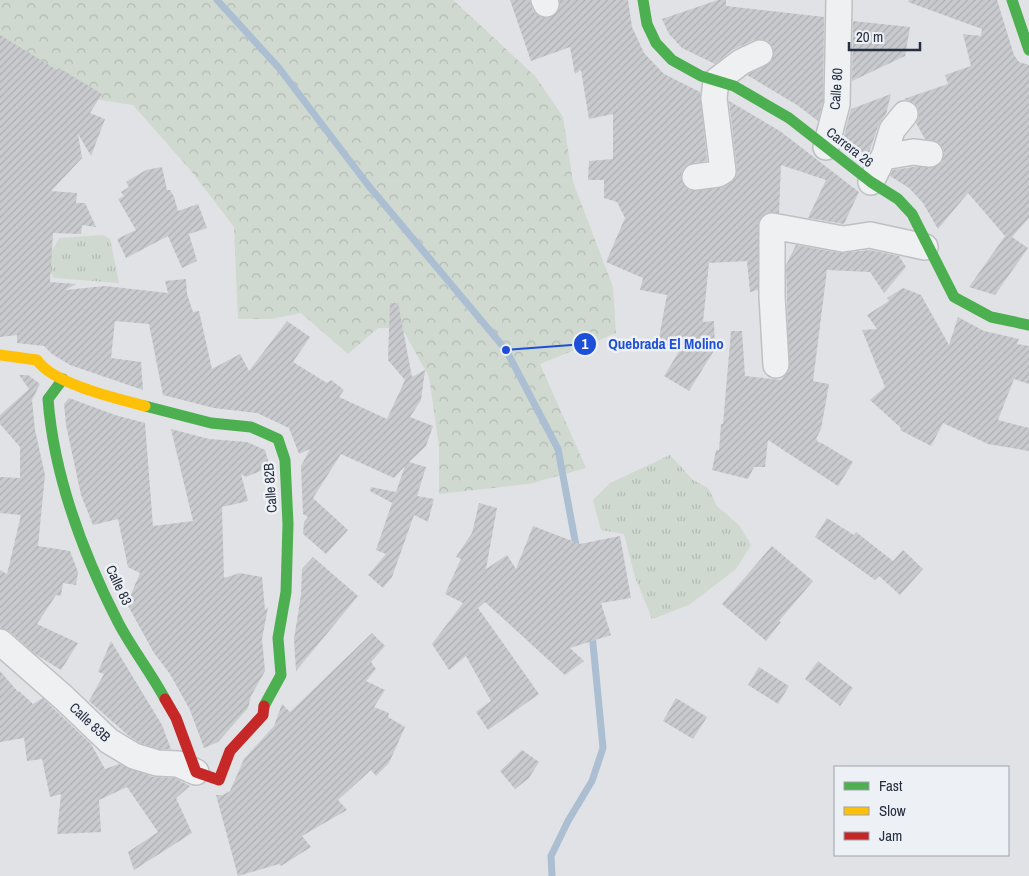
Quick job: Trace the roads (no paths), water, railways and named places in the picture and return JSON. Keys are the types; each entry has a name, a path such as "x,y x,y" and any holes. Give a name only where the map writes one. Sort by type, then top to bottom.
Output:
{"street":[{"name":"Carrera 26","path":"643,0 647,24 656,43 672,60 701,76 734,86 789,118 871,182 898,199 912,214 924,242"},
{"name":"Calle 80","path":"826,147 837,104 839,0"},
{"path":"1012,0 1029,50"},
{"path":"695,177 718,174 723,171 714,98 716,81 741,62 760,54"},
{"path":"871,182 884,157 892,130 905,114"},
{"path":"884,157 913,152 930,154"},
{"path":"776,365 772,296 772,226 843,239 870,235 924,242 928,270 942,277 954,298 991,317 1029,326"},
{"name":"Calle 82B","path":"0,355 18,359 37,360 41,366 63,379 120,400 211,423 251,427 278,439 285,460 288,524 286,592 278,638 281,675 264,704 264,716 238,740 229,752 220,780 196,772"},
{"name":"Calle 83","path":"63,379 48,399 50,427 66,500 112,608 141,662 156,682 176,718 196,772"},
{"name":"Calle 83B","path":"0,642 64,698 109,741 134,756 157,763 178,764 196,772"}],"waterway":[{"path":"217,0 279,68 368,185 506,350 558,449 577,551"},
{"path":"552,876 551,856 568,821 592,781 603,748 592,633"}],"place":[{"name":"Quebrada El Molino","path":"506,350"}]}
